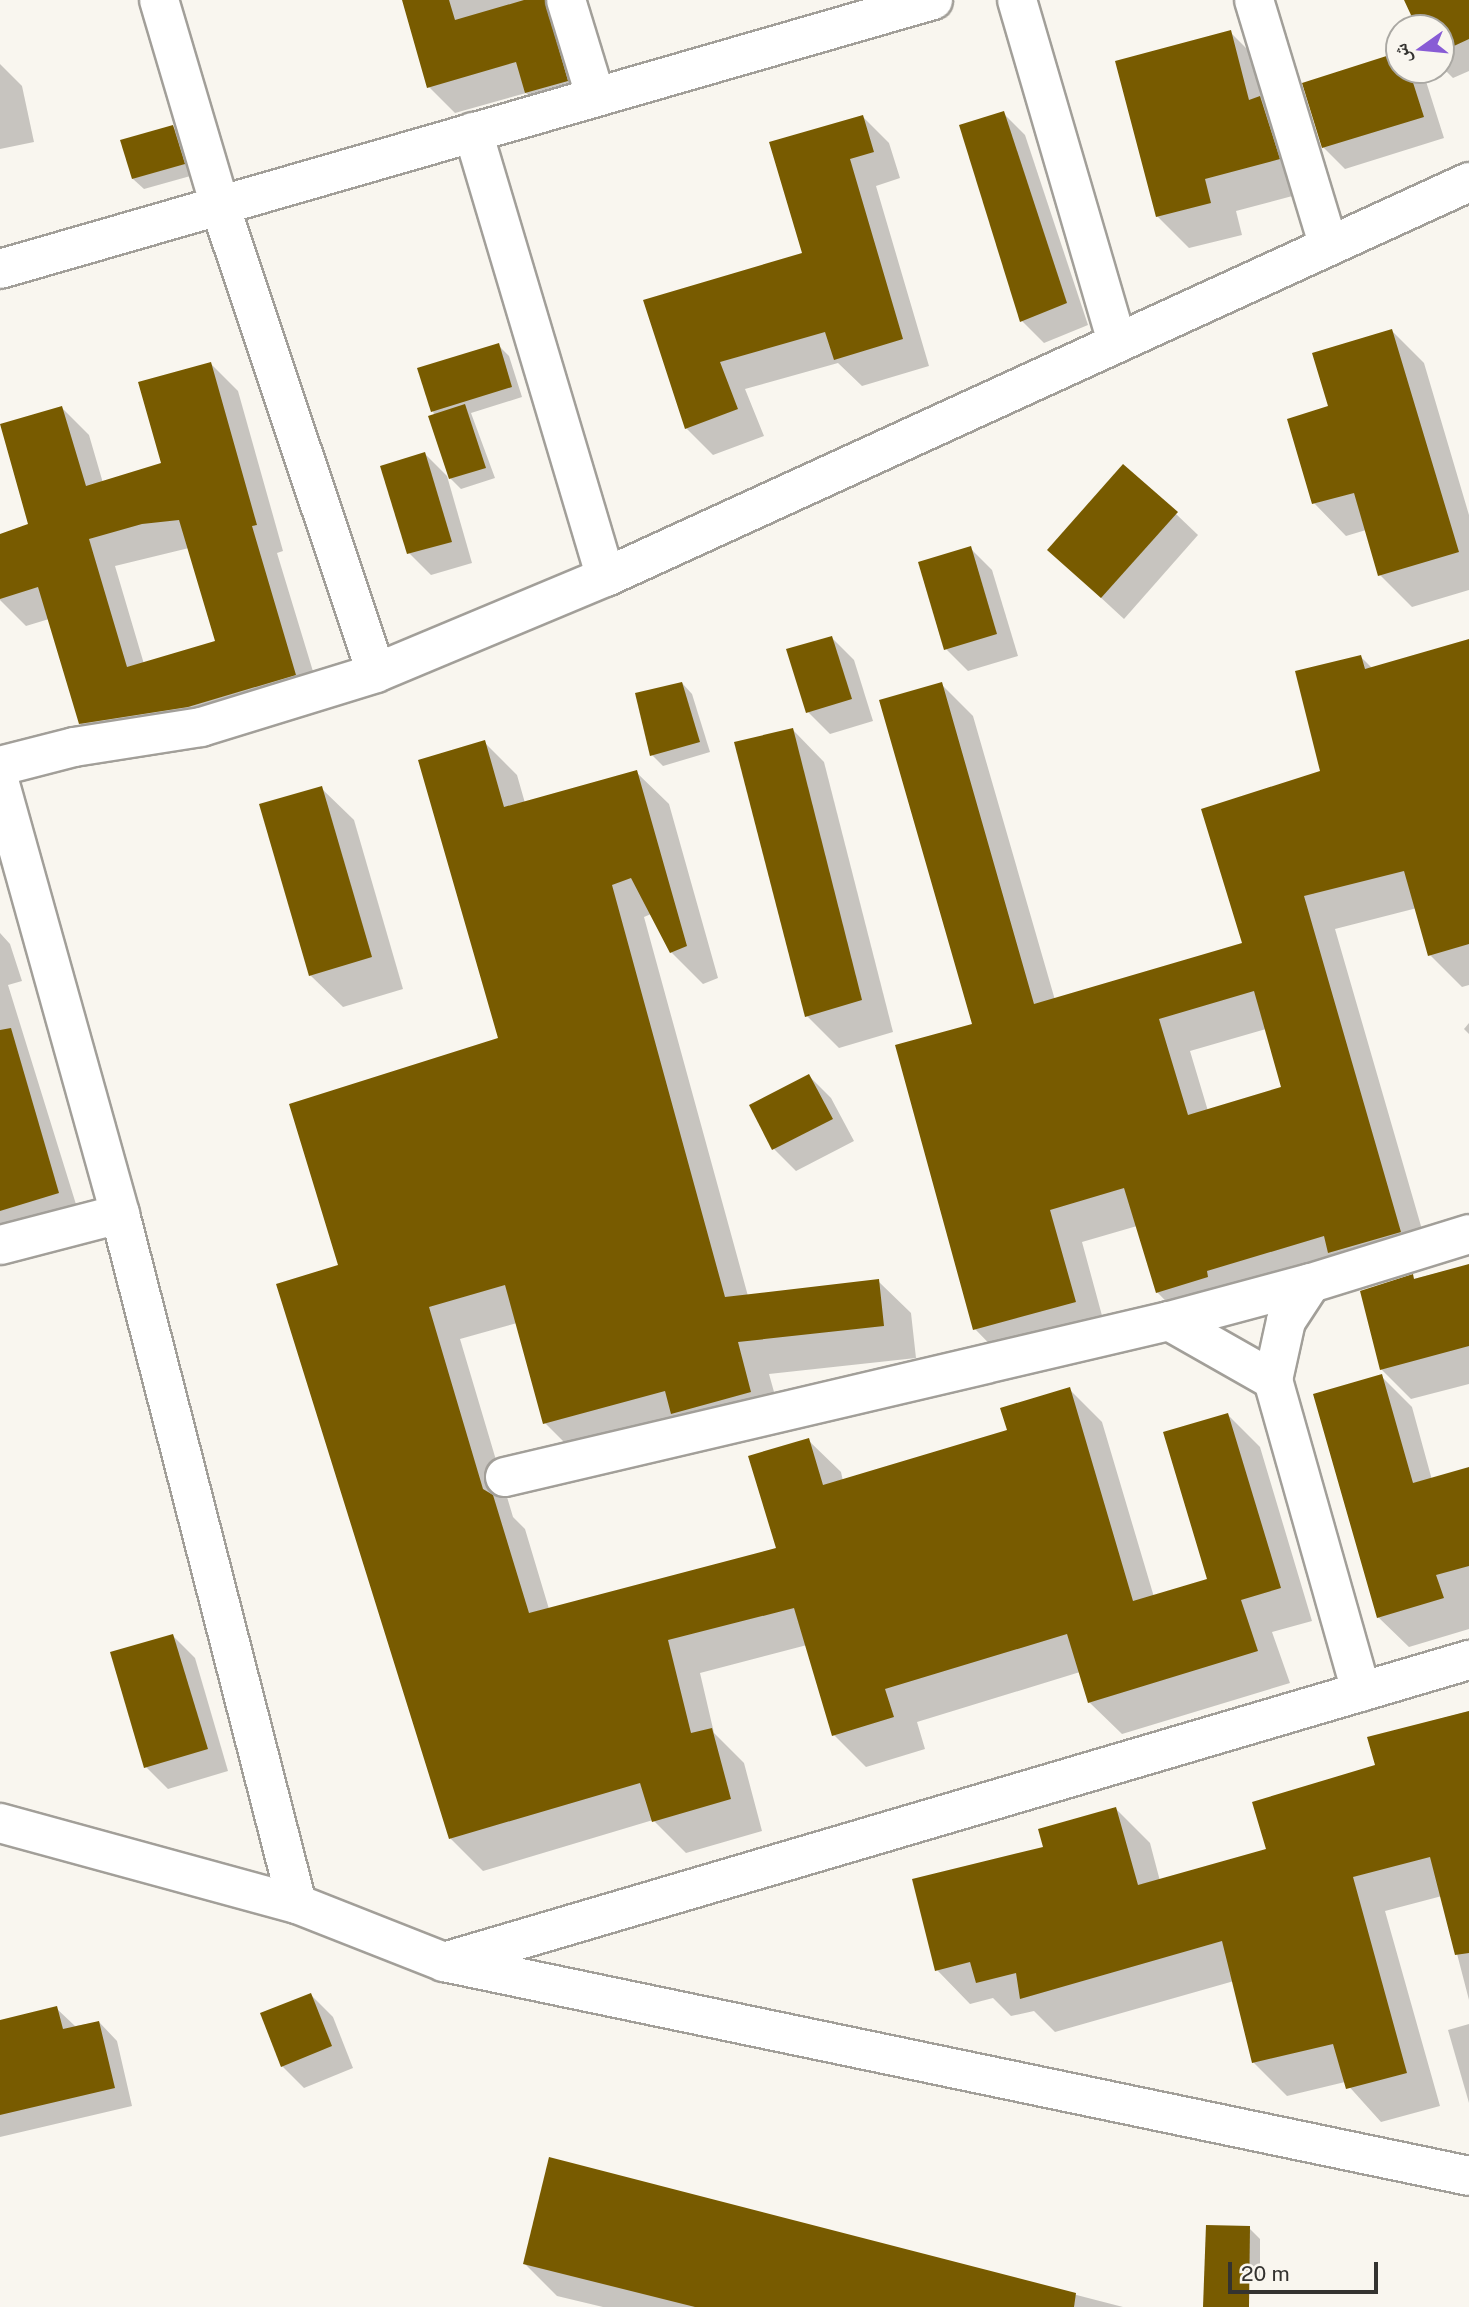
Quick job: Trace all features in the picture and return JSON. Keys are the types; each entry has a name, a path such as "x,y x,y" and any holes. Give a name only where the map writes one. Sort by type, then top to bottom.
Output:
{"street":[{"path":"159,0 219,206 376,673"},
{"path":"566,0 595,95"},
{"path":"0,269 595,95 933,0"},
{"path":"1017,0 1117,343"},
{"path":"1254,0 1328,243"},
{"path":"473,132 606,577"},
{"path":"0,766 74,747 201,726 376,673 606,577 1117,343 1328,243 1469,182"},
{"path":"0,784 7,835 120,1214 297,1904"},
{"path":"0,1245 120,1214"},
{"path":"505,1477 1169,1321 1311,1283 1469,1234"},
{"path":"1311,1283 1286,1321 1273,1380 1361,1692"},
{"path":"1169,1321 1273,1380"},
{"path":"444,1962 1469,1660"},
{"path":"0,1822 297,1904 444,1962 1469,2176"}],"building":[{"path":"402,0 449,0 455,20 524,0 545,0 568,81 525,93 516,62 427,88"},
{"path":"1404,0 1469,0 1469,39 1455,46 1455,14 1410,14"},
{"path":"1231,30 1249,100 1260,96 1280,159 1205,179 1211,203 1156,217 1115,61"},
{"path":"1385,56 1385,84 1413,84 1424,117 1322,148 1302,83"},
{"path":"1004,111 1067,303 1020,322 959,125"},
{"path":"863,115 874,152 850,159 903,339 834,360 825,332 720,362 738,409 685,429 643,300 802,253 769,142"},
{"path":"173,125 185,164 132,179 120,140"},
{"path":"1392,329 1459,552 1378,576 1354,493 1312,504 1287,419 1328,406 1312,353"},
{"path":"499,343 512,387 431,412 417,368"},
{"path":"211,362 257,525 252,526 296,675 188,707 79,724 38,587 0,599 0,534 28,524 0,424 62,406 86,486 161,463 138,382","holes":["179,520 215,641 127,667 89,539 142,524"]},
{"path":"465,404 486,468 449,479 428,416"},
{"path":"425,452 452,542 407,554 380,466"},
{"path":"1123,464 1178,512 1101,598 1047,550"},
{"path":"971,546 997,634 944,650 918,562"},
{"path":"832,636 852,699 806,713 786,649"},
{"path":"1469,639 1469,944 1428,956 1404,871 1304,896 1401,1232 1328,1253 1324,1236 1207,1271 1208,1277 1156,1293 1124,1188 1050,1210 1076,1302 973,1330 895,1045 972,1024 879,700 942,682 1034,1004 1242,943 1201,809 1320,771 1295,671 1361,655 1365,669","holes":["1254,991 1281,1087 1188,1115 1159,1019"]},
{"path":"682,682 700,742 650,756 635,693"},
{"path":"793,728 862,1000 805,1017 734,742"},
{"path":"485,740 504,807 637,770 687,946 670,953 631,878 612,885 725,1297 879,1279 884,1326 738,1342 751,1392 671,1414 665,1391 543,1424 505,1285 429,1307 483,1489 493,1495 529,1613 776,1548 748,1456 809,1438 823,1485 1007,1430 1000,1408 1070,1387 1133,1601 1207,1579 1163,1432 1228,1413 1281,1588 1241,1600 1258,1651 1088,1703 1067,1634 885,1689 894,1717 832,1736 794,1608 668,1640 691,1733 712,1728 731,1799 652,1822 640,1783 449,1839 276,1284 338,1265 289,1104 498,1038 418,760"},
{"path":"322,786 372,957 309,976 259,804"},
{"path":"11,1028 59,1193 0,1211 0,1030"},
{"path":"809,1074 833,1119 772,1150 749,1105"},
{"path":"1469,1264 1469,1346 1380,1370 1360,1291 1413,1274 1414,1279"},
{"path":"1382,1374 1413,1483 1469,1467 1469,1566 1436,1575 1444,1598 1377,1618 1313,1394"},
{"path":"173,1634 208,1749 144,1768 110,1652"},
{"path":"1469,1711 1469,1953 1455,1955 1430,1857 1353,1877 1407,2073 1346,2089 1333,2044 1252,2063 1222,1941 1020,1999 1016,1973 976,1983 970,1962 935,1971 912,1879 1043,1847 1038,1829 1116,1807 1138,1885 1266,1849 1252,1802 1375,1765 1367,1737"},
{"path":"311,1993 332,2046 281,2067 260,2013"},
{"path":"57,2006 63,2029 99,2021 115,2088 0,2115 0,2020"},
{"path":"549,2157 1076,2293 1074,2307 695,2307 523,2264"},
{"path":"1206,2225 1250,2226 1249,2307 1203,2307"}]}
